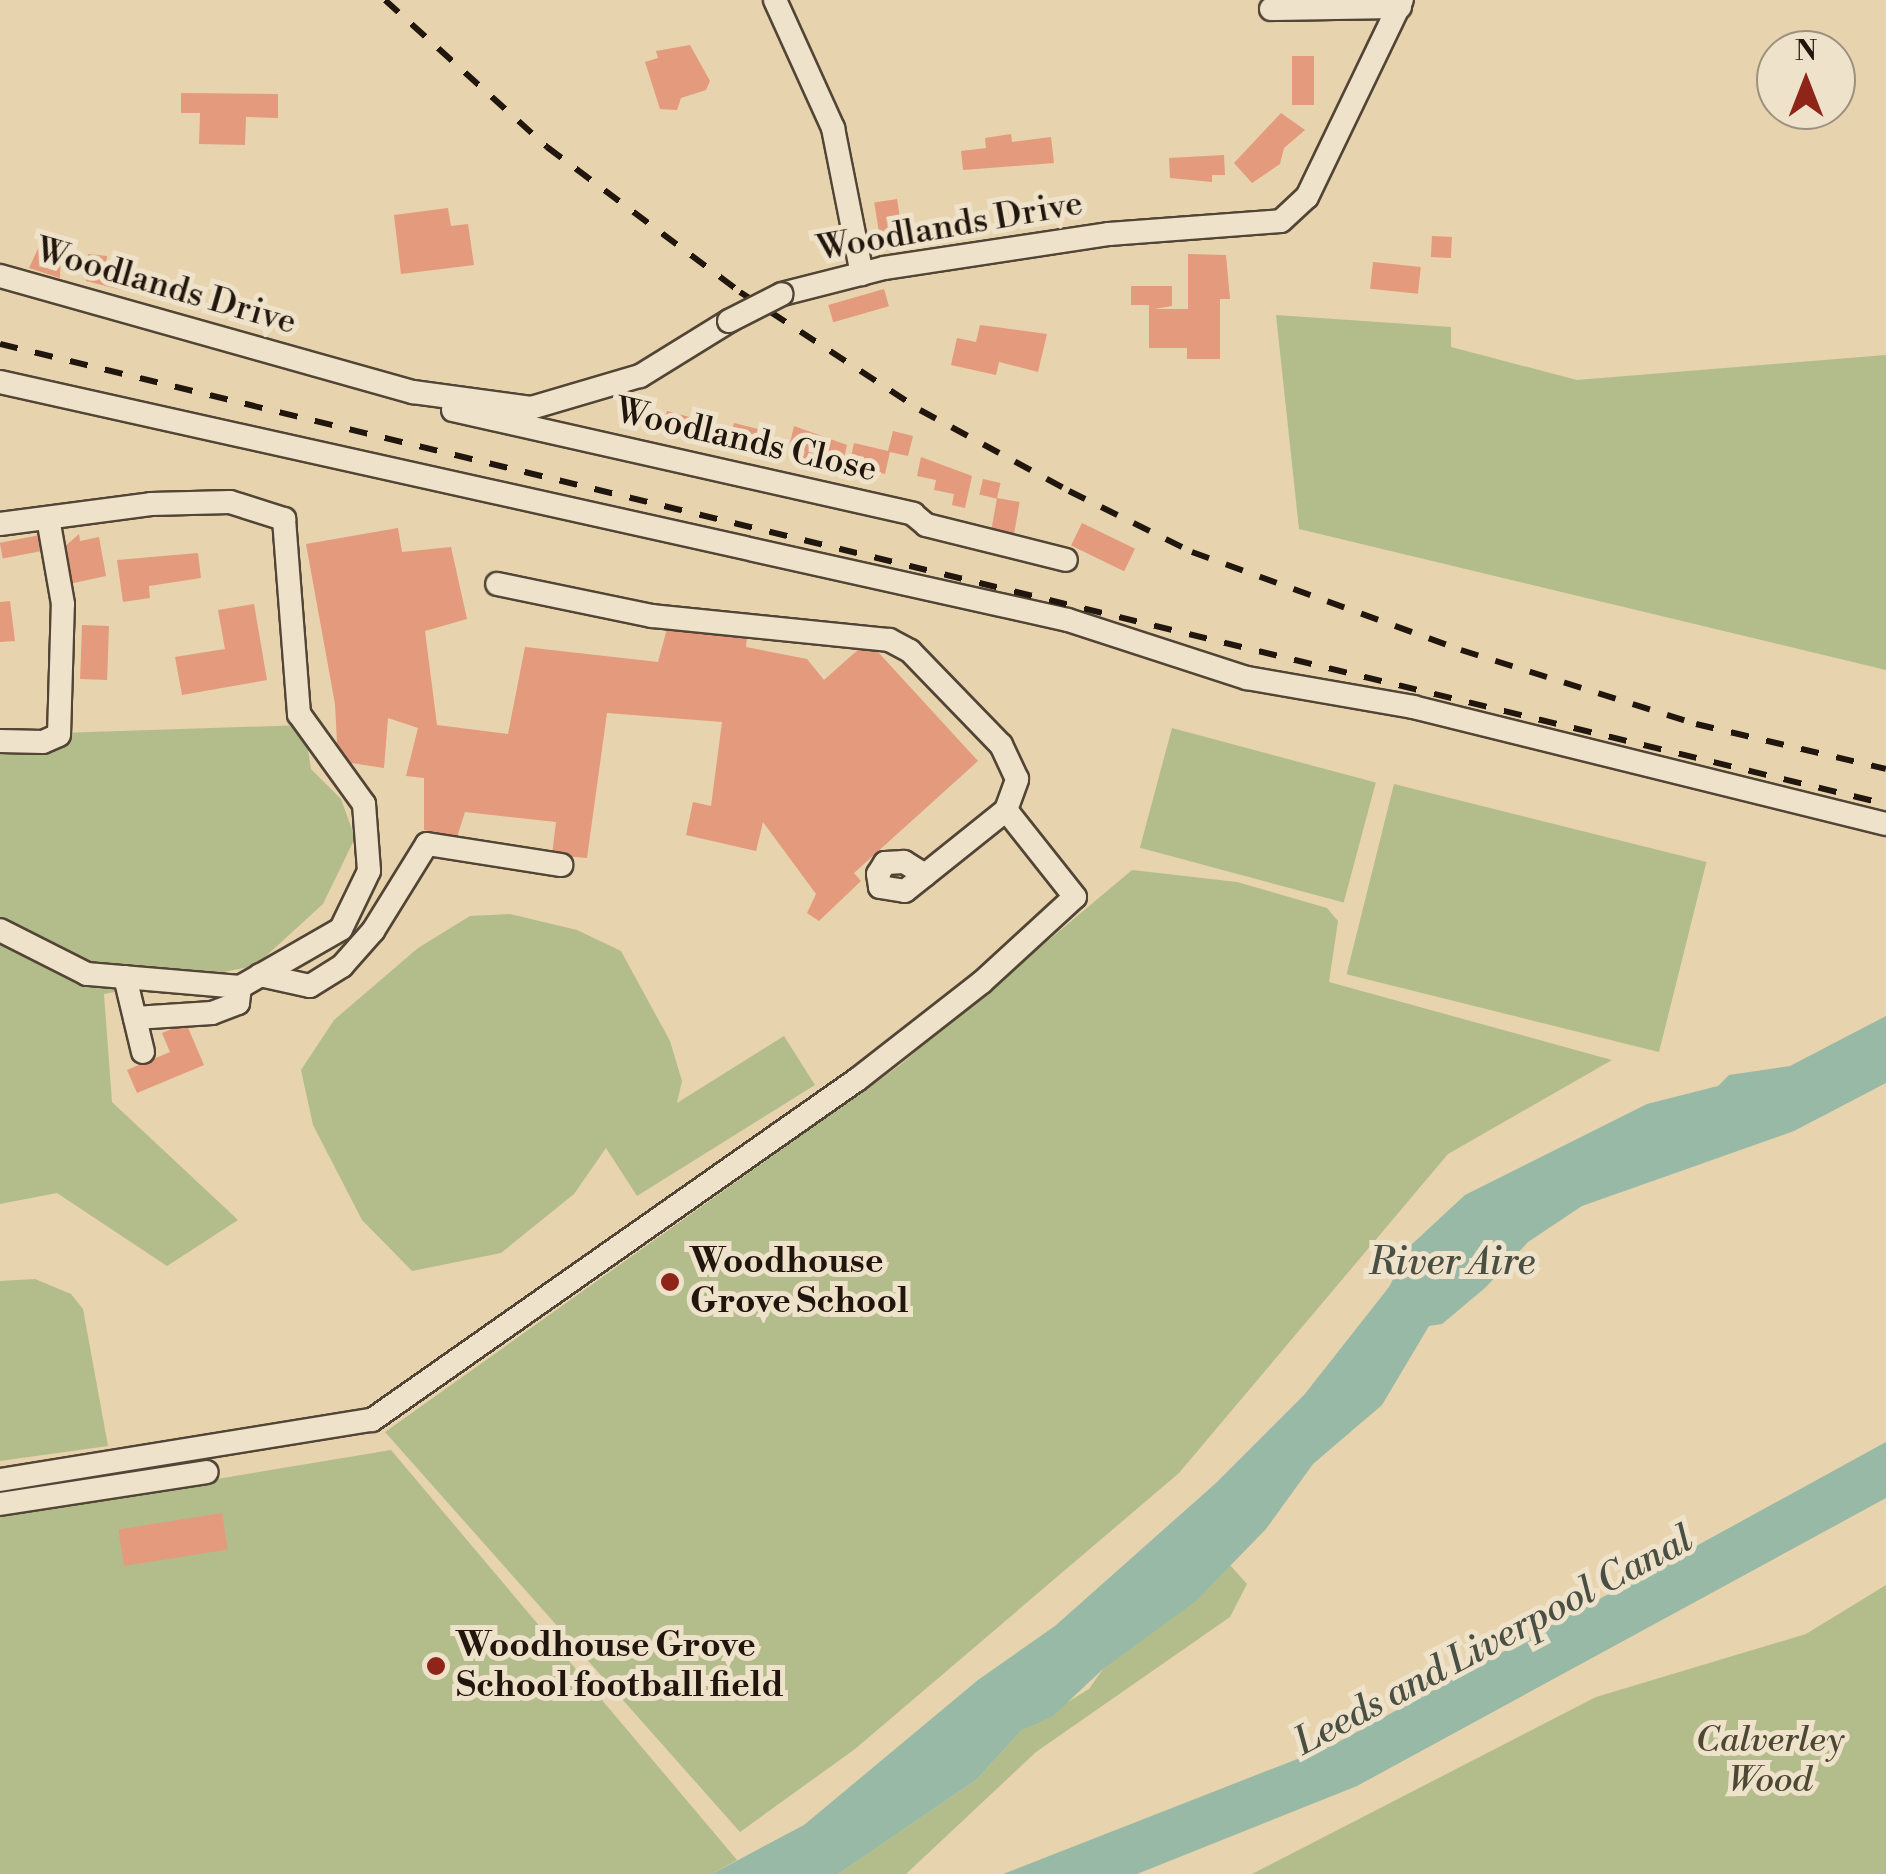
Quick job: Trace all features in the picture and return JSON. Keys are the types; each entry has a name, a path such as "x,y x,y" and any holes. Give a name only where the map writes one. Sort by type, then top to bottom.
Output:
{"street":[{"path":"775,0 833,128 862,274"},
{"path":"1272,9 1401,3"},
{"name":"Woodlands Drive","path":"0,276 413,392 531,408 640,376 729,321 782,294 862,274 1109,234 1280,221 1307,197 1401,3"},
{"path":"0,382 1068,620 1247,678 1412,707 1886,824"},
{"name":"Woodlands Close","path":"413,392 416,402 913,514 926,525 1066,560"},
{"path":"0,524 151,504 230,502 284,519 299,714 364,804 369,871 341,928 250,981 238,1003 212,1014 135,1018"},
{"path":"0,741 43,742 59,734 63,604 48,518"},
{"path":"497,584 652,616 889,640 910,651 1001,746 1017,779 1006,810 925,874"},
{"path":"0,1480 372,1420 858,1079 981,983 1075,897 1006,810"},
{"path":"0,930 88,974 310,986 342,966 374,931 427,844 561,865"},
{"path":"125,977 143,1052"},
{"path":"0,1504 207,1472"}],"green space":[{"path":"1276,315 1451,327 1451,347 1577,380 1886,355 1886,670 1299,529"},
{"path":"304,725 311,769 341,799 355,838 323,904 255,966 104,994 112,1102 238,1220 167,1266 57,1193 0,1204 0,735"},
{"path":"1172,728 1376,783 1344,902 1140,848"},
{"path":"1394,784 1706,862 1659,1052 1347,974"},
{"path":"1132,870 1237,882 1327,908 1338,921 1329,982 1612,1060 1448,1154 1179,1473 855,1749 740,1832 385,1432 900,1065"},
{"path":"510,914 577,930 621,951 670,1041 682,1081 677,1103 784,1036 815,1085 637,1196 606,1148 574,1194 501,1253 412,1271 362,1220 313,1125 301,1070 334,1020 418,948 470,916"},
{"path":"35,1279 71,1294 83,1309 108,1446 0,1461 0,1281"},
{"path":"391,1450 737,1860 712,1874 0,1874 0,1515"},
{"path":"1229,1564 1247,1584 1230,1617 1036,1752 906,1874 838,1874 976,1780 1022,1730 1089,1689 1103,1669"},
{"name":"Calverley Wood","path":"1886,1585 1886,1874 1252,1874 1596,1697 1806,1634"}],"water":[{"name":"River Aire","path":"1886,1016 1886,1083 1794,1131 1582,1206 1528,1242 1485,1288 1442,1324 1429,1326 1382,1405 1313,1464 1266,1529 1196,1601 1103,1669 1053,1716 1022,1730 976,1780 838,1874 712,1874 804,1825 978,1680 1055,1626 1216,1483 1304,1395 1389,1287 1410,1246 1465,1195 1647,1104 1718,1086 1729,1075 1790,1066"},
{"path":"1886,1442 1886,1498 1357,1786 1137,1874 1003,1874 1333,1745"}],"building":[{"path":"690,45 710,81 706,90 681,98 677,110 660,109 645,62 658,58 656,51"},
{"path":"1292,56 1314,56 1314,105 1292,105"},
{"path":"181,93 278,94 278,118 246,117 245,145 199,144 200,113 181,113"},
{"path":"1281,113 1305,130 1284,148 1280,164 1252,183 1234,163"},
{"path":"1011,134 1012,142 1051,137 1054,163 963,170 961,151 986,148 985,138"},
{"path":"1224,155 1225,175 1212,175 1212,182 1170,178 1169,158"},
{"path":"897,199 902,231 879,234 874,203"},
{"path":"448,208 451,226 468,224 474,265 401,274 394,215"},
{"path":"1432,236 1452,237 1451,258 1431,257"},
{"path":"42,240 61,246 60,278 29,268"},
{"path":"88,254 107,256 106,269 110,262 125,264 122,290 86,281"},
{"path":"1188,254 1226,255 1230,299 1220,299 1220,359 1187,359 1187,348 1149,348 1149,305 1131,305 1131,286 1172,286 1172,306 1154,309 1188,309"},
{"path":"1373,262 1421,267 1418,294 1370,289"},
{"path":"884,289 889,306 833,322 828,305"},
{"path":"980,325 1047,334 1038,372 999,362 996,375 951,365 957,338 976,342"},
{"path":"667,411 726,427 721,446 662,430"},
{"path":"734,423 769,432 763,455 728,446"},
{"path":"794,426 847,445 842,467 803,458 805,451 789,447"},
{"path":"893,431 913,436 908,456 890,452 885,474 849,466 854,443 888,451"},
{"path":"921,457 972,476 965,508 952,505 954,494 934,490 936,480 917,476"},
{"path":"983,479 1001,483 997,499 979,495"},
{"path":"997,498 1020,502 1013,537 991,533"},
{"path":"1082,523 1135,549 1124,571 1071,545"},
{"path":"398,528 402,552 451,547 467,619 425,631 437,725 508,734 525,647 658,662 668,625 747,637 746,647 807,659 824,680 860,648 878,652 978,761 854,873 861,881 819,921 807,913 816,894 763,822 756,851 686,835 693,802 711,806 722,722 607,713 587,858 552,855 556,822 465,812 457,837 424,830 424,778 406,776 418,728 388,718 384,768 338,761 335,704 306,544"},
{"path":"79,534 80,541 99,537 106,576 69,584 62,549"},
{"path":"40,535 43,551 3,559 0,543"},
{"path":"198,553 201,578 149,586 150,598 123,602 117,560"},
{"path":"10,601 15,641 0,642 0,602"},
{"path":"254,604 267,680 182,695 175,657 225,649 218,610"},
{"path":"82,625 109,626 107,680 80,679"},
{"path":"186,1023 204,1065 137,1093 127,1070 170,1052 162,1033"},
{"path":"222,1513 228,1550 124,1566 118,1529"}],"railway":[{"path":"385,0 547,147 740,292 920,410 1069,491 1192,552 1461,650 1696,724 1886,769"},
{"path":"0,344 1886,804"}],"place":[{"name":"Woodhouse Grove School","path":"670,1282"},
{"name":"Woodhouse Grove School football field","path":"436,1666"}],"water label":[{"name":"Leeds and Liverpool Canal","path":"1494,1641"}]}
